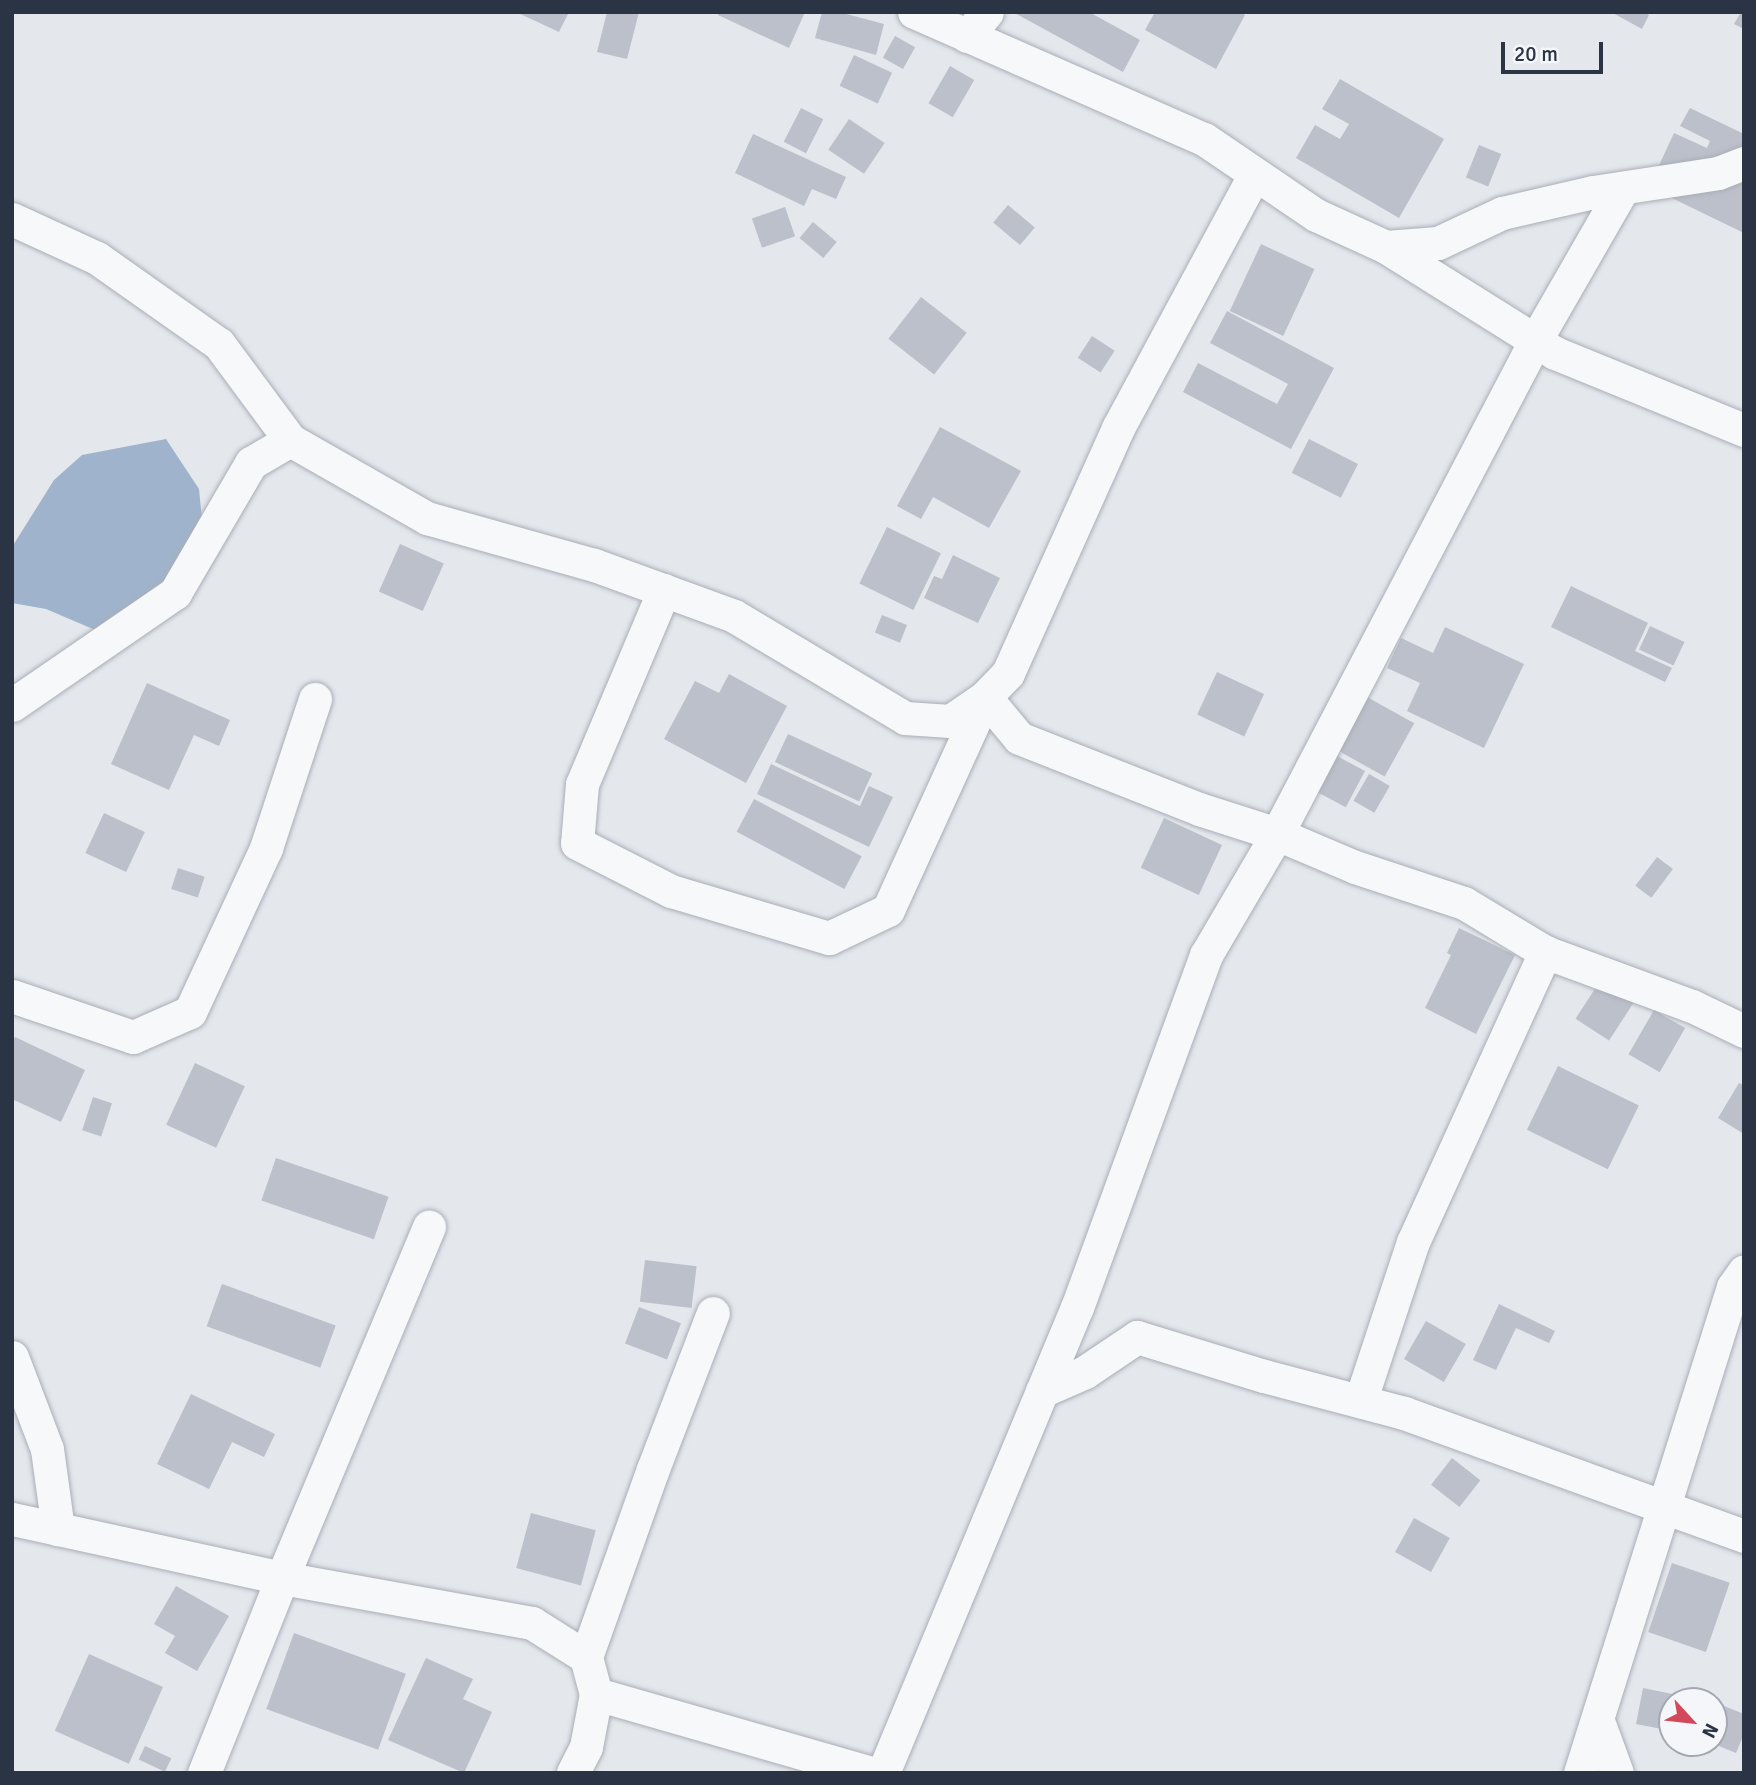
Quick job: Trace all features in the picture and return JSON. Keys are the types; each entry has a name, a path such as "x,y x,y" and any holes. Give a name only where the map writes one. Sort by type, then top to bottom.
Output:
{"street":[{"path":"915,12 977,24 1204,139 1316,215 1386,247 1555,354 1744,430"},
{"path":"1386,247 1438,243 1502,213 1623,188 1717,173 1744,163"},
{"path":"12,219 97,258 219,344 290,440 428,518 594,565 734,616 905,718 950,721 985,697 1008,673 1118,428 1254,175"},
{"path":"883,1773 1077,1307 1206,955 1277,834 1535,341 1623,188"},
{"path":"12,705 175,593 251,463 290,440"},
{"path":"664,590 582,784 577,843 671,891 829,938 888,909 985,697"},
{"path":"985,697 1019,738 1199,809 1277,834 1355,867 1464,903 1545,953 1692,1006 1744,1031"},
{"path":"12,996 133,1037 191,1012 266,848 315,699"},
{"path":"1361,1399 1413,1242 1545,953"},
{"path":"204,1773 282,1578 429,1227"},
{"path":"1580,1773 1662,1509 1740,1283"},
{"path":"573,1773 586,1747 596,1693 586,1657 653,1469 713,1313"},
{"path":"1042,1391 1084,1372 1137,1337 1264,1376 1361,1399 1662,1509 1744,1536"},
{"path":"12,1357 47,1449 58,1529"},
{"path":"12,1519 282,1578 532,1623 586,1657"},
{"path":"596,1693 871,1773"},
{"path":"1598,1721 1616,1773"}],"water":[{"path":"166,439 199,489 202,519 164,593 107,635 46,609 12,603 12,547 54,480 82,455"}],"building":[{"path":"516,12 569,12 559,32"},
{"path":"607,12 639,12 627,59 597,52"},
{"path":"719,12 805,12 789,48 718,15"},
{"path":"822,12 839,12 884,24 876,55 815,38"},
{"path":"1013,12 1089,12 1140,40 1123,72"},
{"path":"1155,12 1240,12 1245,15 1216,69 1145,30"},
{"path":"1611,12 1644,12 1649,15 1642,29"},
{"path":"1741,12 1744,12 1744,29 1734,24"},
{"path":"895,36 915,47 903,69 883,58"},
{"path":"854,55 892,73 878,104 840,86"},
{"path":"950,66 974,80 953,117 928,103"},
{"path":"1340,79 1444,139 1399,218 1296,158 1315,125 1340,139 1349,124 1322,109"},
{"path":"801,108 823,119 806,153 784,142"},
{"path":"1690,108 1744,134 1744,233 1649,187 1674,133 1707,148 1710,141 1680,126"},
{"path":"849,119 885,143 864,174 828,150"},
{"path":"753,134 846,177 836,199 812,189 804,206 735,173"},
{"path":"1479,145 1501,154 1488,186 1466,177"},
{"path":"1008,205 1035,227 1020,245 993,223"},
{"path":"785,207 795,236 762,248 752,218"},
{"path":"813,222 837,242 823,258 800,238"},
{"path":"1261,244 1314,269 1283,336 1230,311"},
{"path":"921,297 967,333 934,374 888,339"},
{"path":"1227,311 1334,368 1291,449 1183,392 1198,363 1277,404 1288,384 1210,343"},
{"path":"1092,336 1115,351 1100,373 1078,358"},
{"path":"940,427 1021,471 989,528 933,497 921,519 897,506"},
{"path":"1309,439 1358,464 1341,498 1292,473"},
{"path":"887,527 941,553 913,610 859,584"},
{"path":"400,544 444,564 423,611 379,592"},
{"path":"953,555 1000,578 978,623 924,598 934,576 942,579"},
{"path":"1571,586 1648,623 1635,651 1672,668 1665,682 1551,627"},
{"path":"882,615 907,625 900,643 875,633"},
{"path":"1650,626 1684,642 1673,666 1639,650"},
{"path":"1445,627 1524,664 1484,748 1407,711 1420,683 1387,668 1401,638 1433,653"},
{"path":"1217,672 1264,694 1244,737 1197,715"},
{"path":"729,674 787,706 746,783 664,739 695,681 719,693"},
{"path":"147,683 230,720 219,746 194,735 169,790 111,764"},
{"path":"1367,697 1414,723 1385,777 1337,750"},
{"path":"788,734 872,773 859,801 775,762"},
{"path":"1335,755 1365,771 1346,807 1316,791"},
{"path":"771,764 860,806 869,786 893,797 869,847 757,794"},
{"path":"1369,774 1390,786 1374,813 1354,801"},
{"path":"754,799 862,856 844,889 737,832"},
{"path":"104,813 145,832 126,872 85,853"},
{"path":"1164,818 1222,845 1199,895 1141,868"},
{"path":"1657,857 1673,869 1651,898 1635,886"},
{"path":"178,868 205,877 198,898 171,889"},
{"path":"1459,928 1515,955 1476,1034 1425,1008 1451,955 1447,953"},
{"path":"1600,981 1634,1003 1609,1041 1575,1019"},
{"path":"1654,1010 1685,1028 1660,1072 1628,1054"},
{"path":"15,1037 85,1070 61,1122 12,1099 12,1043"},
{"path":"195,1063 245,1086 216,1148 166,1125"},
{"path":"1558,1066 1639,1105 1608,1169 1527,1130"},
{"path":"1739,1083 1744,1085 1744,1134 1718,1118"},
{"path":"93,1097 112,1103 101,1136 82,1130"},
{"path":"276,1158 389,1197 374,1239 261,1201"},
{"path":"645,1260 697,1266 691,1308 640,1302"},
{"path":"222,1284 336,1325 320,1368 207,1326"},
{"path":"1499,1304 1555,1331 1549,1343 1516,1328 1496,1370 1473,1360"},
{"path":"639,1307 681,1323 667,1360 625,1343"},
{"path":"1426,1321 1466,1344 1444,1382 1404,1359"},
{"path":"191,1394 275,1434 264,1457 232,1442 209,1489 157,1464"},
{"path":"1452,1458 1480,1480 1459,1507 1431,1485"},
{"path":"531,1513 596,1530 581,1585 516,1568"},
{"path":"1414,1518 1450,1538 1431,1572 1395,1552"},
{"path":"1672,1563 1730,1583 1706,1652 1648,1632"},
{"path":"176,1586 229,1616 197,1671 165,1653 175,1636 154,1624"},
{"path":"294,1633 406,1674 378,1750 266,1709"},
{"path":"89,1654 163,1687 129,1764 55,1731"},
{"path":"426,1658 473,1679 463,1699 492,1712 464,1773 388,1740"},
{"path":"1643,1688 1658,1691 1658,1728 1636,1724"},
{"path":"1728,1708 1744,1714 1744,1734 1736,1753 1728,1750"},
{"path":"145,1746 171,1758 165,1772 139,1760"}]}
